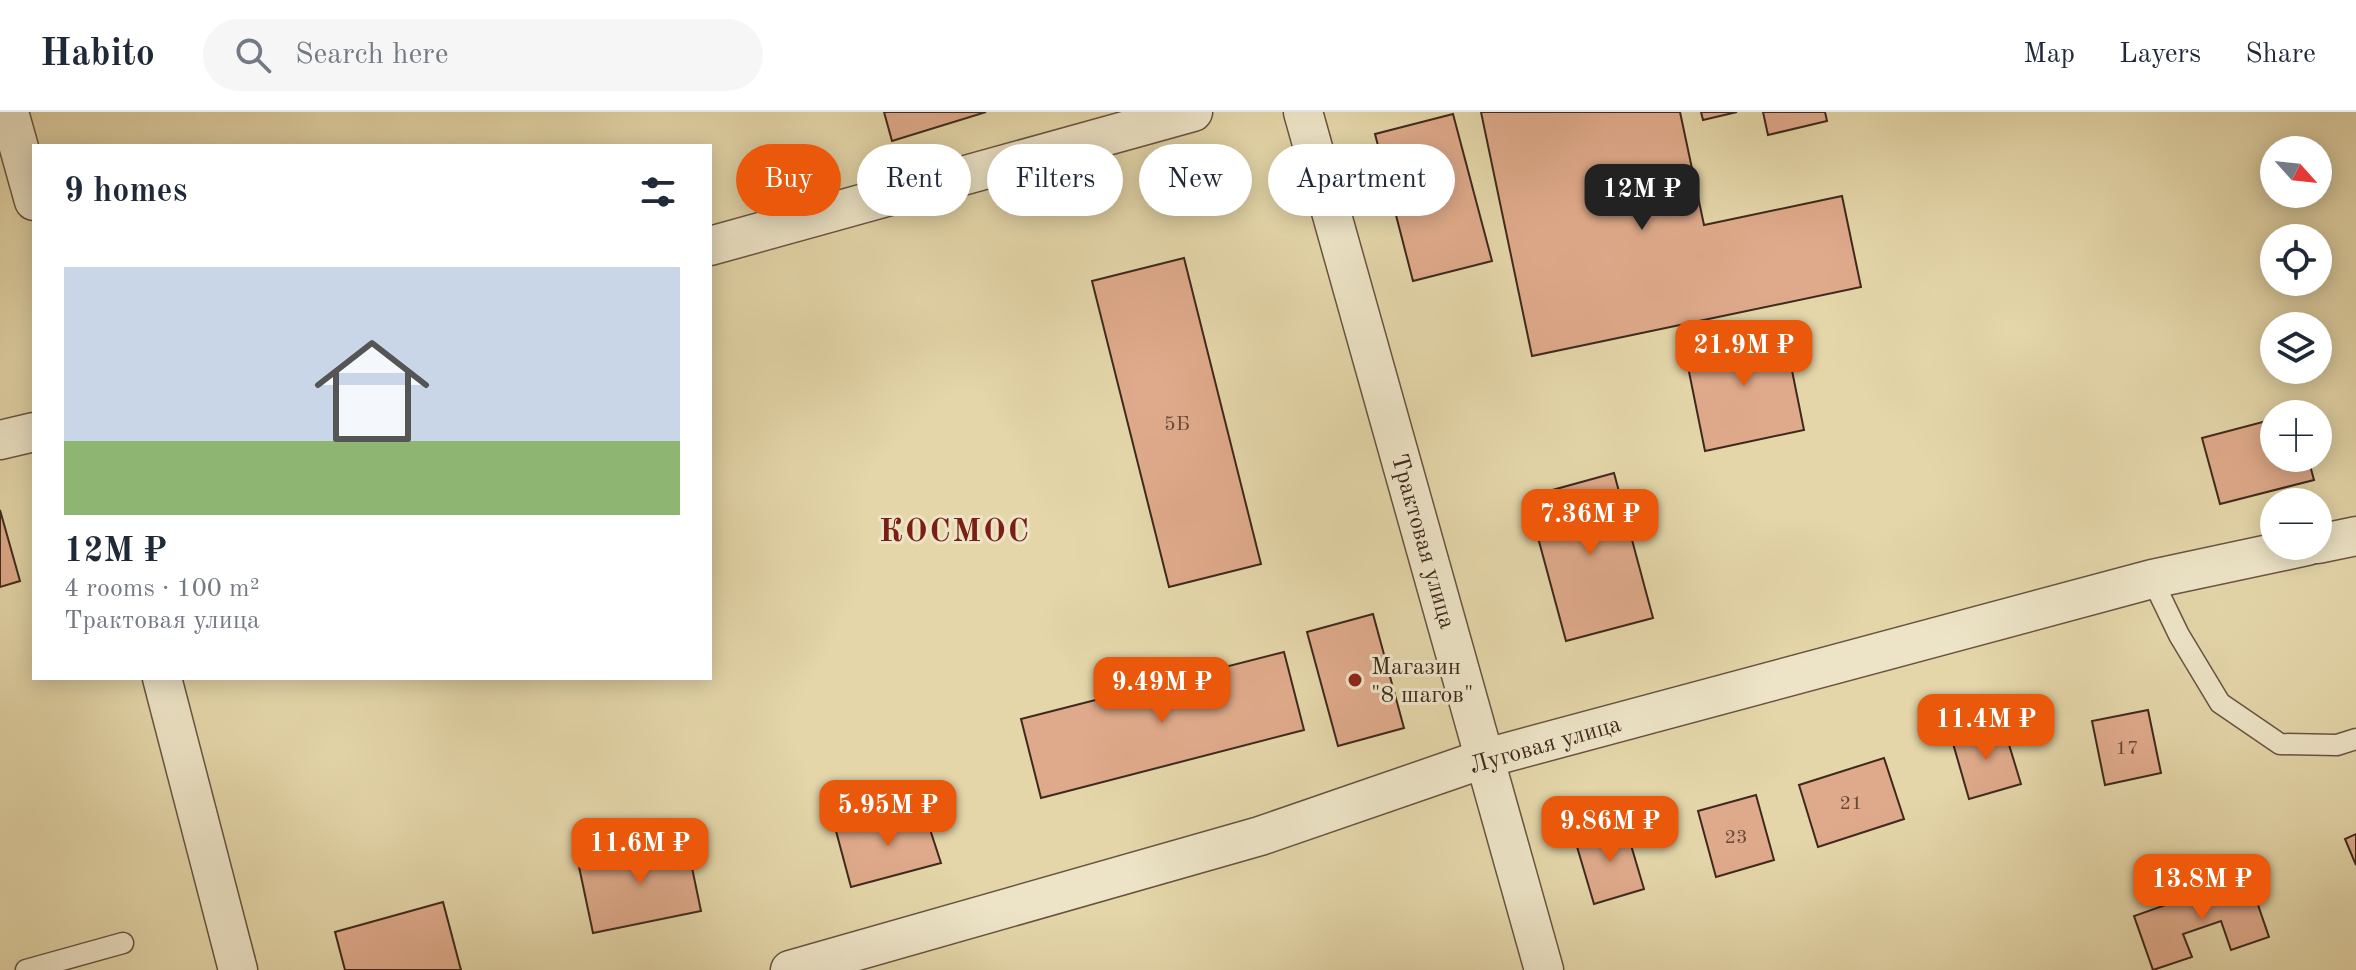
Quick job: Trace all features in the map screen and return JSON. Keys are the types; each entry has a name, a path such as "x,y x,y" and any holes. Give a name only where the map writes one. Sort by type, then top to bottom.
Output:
{"street":[{"path":"9,112 32,194"},
{"path":"712,245 1193,112"},
{"name":"Трактовая улица","path":"1303,112 1544,970"},
{"path":"0,440 32,432"},
{"path":"2332,541 2356,536"},
{"name":"Луговая улица","path":"790,970 1260,836 1486,758 2152,579 2260,556"},
{"path":"163,680 238,970"}],"lane":[{"path":"2152,579 2179,635 2220,703 2280,744 2337,745 2356,739"},
{"path":"26,970 123,943"}],"building":[{"path":"884,112 986,112 892,141"},
{"path":"1481,112 1680,112 1704,225 1842,196 1861,287 1532,356"},
{"path":"1701,112 1737,112 1703,120"},
{"path":"1763,112 1825,112 1827,121 1768,135"},
{"path":"1453,114 1492,261 1413,281 1396,216 1455,216 1455,144 1378,144 1375,134"},
{"path":"1184,258 1261,564 1169,587 1092,281"},
{"path":"1783,326 1804,430 1705,451 1684,347"},
{"path":"2260,423 2260,472 2312,472 2314,480 2283,488 2260,488 2260,494 2220,504 2202,438"},
{"path":"1614,473 1653,618 1566,641 1527,497"},
{"path":"0,510 20,581 0,587"},
{"name":"Магазин \"8 шагов\"","path":"1373,614 1404,728 1338,746 1307,632"},
{"path":"1284,652 1304,730 1041,798 1021,719"},
{"path":"2148,710 2161,773 2105,785 2092,721"},
{"path":"2003,725 2021,784 1969,799 1952,740"},
{"path":"1884,758 1904,819 1818,847 1799,785"},
{"path":"1756,795 1774,860 1716,877 1698,811"},
{"path":"924,811 941,863 851,887 836,831"},
{"path":"1625,825 1644,889 1594,904 1575,840"},
{"path":"2356,834 2356,865 2345,839"},
{"path":"686,839 701,911 593,933 578,862"},
{"path":"2248,876 2269,937 2231,950 2221,921 2183,934 2192,957 2153,970 2134,916"},
{"path":"443,902 461,970 345,970 335,932"}],"place":[{"name":"Магазин \"8 шагов\"","path":"1355,680"}],"district":[{"name":"КОСМОС","path":"955,530"}]}
